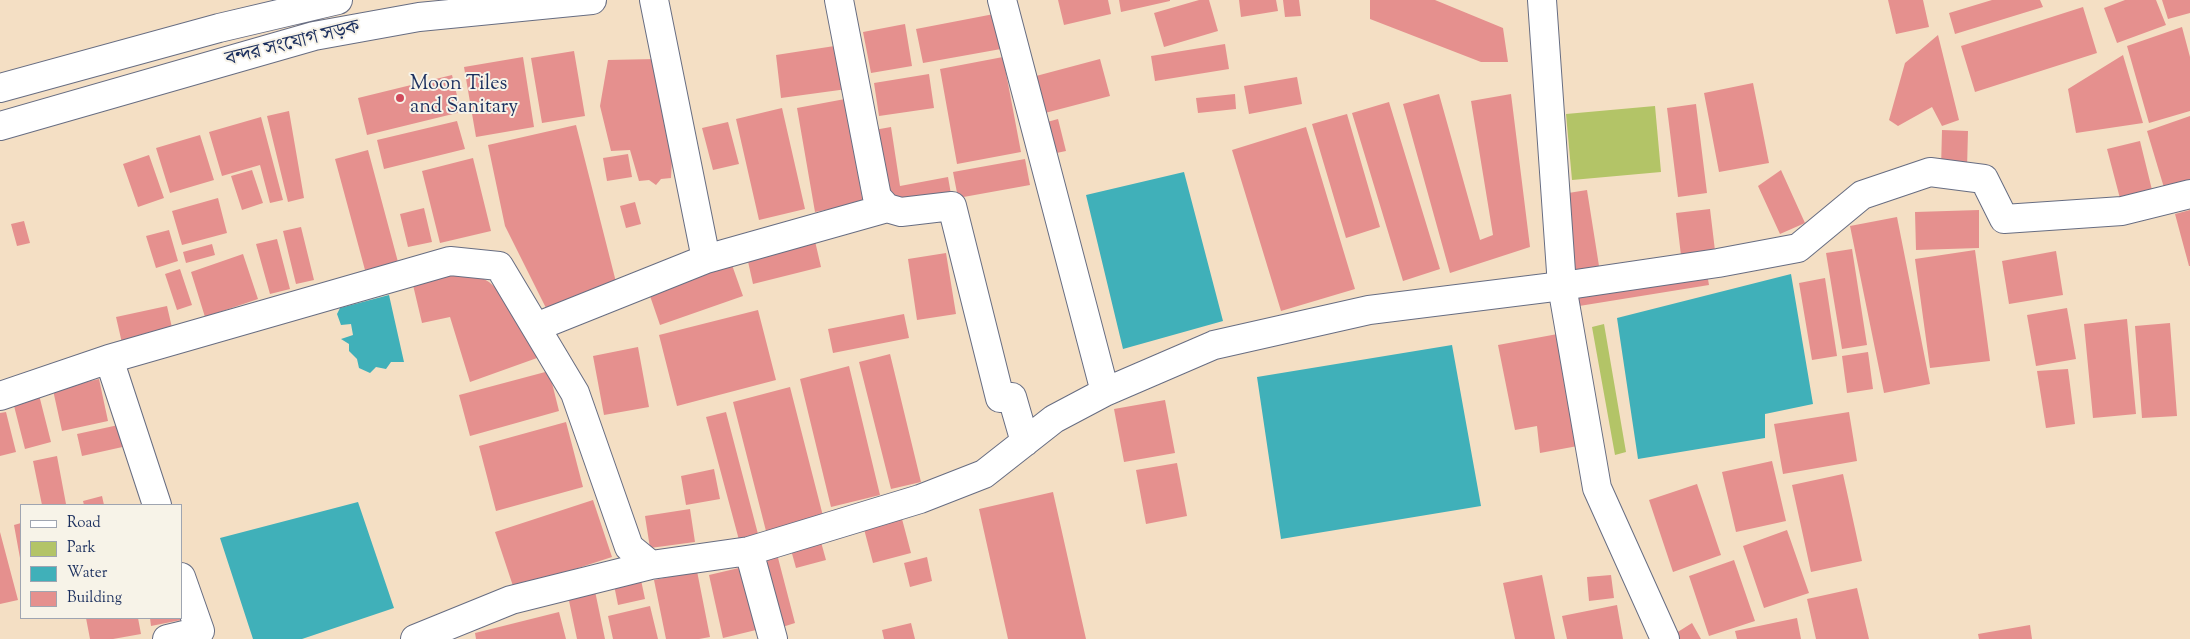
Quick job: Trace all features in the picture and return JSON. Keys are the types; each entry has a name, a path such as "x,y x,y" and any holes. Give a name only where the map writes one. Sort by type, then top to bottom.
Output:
{"main road":[{"name":"বন্দর সংযোগ সড়ক","path":"0,88 219,28 338,0"},
{"name":"বন্দর সংযোগ সড়ক","path":"0,126 314,36 419,17 592,0"},
{"path":"654,0 706,258"},
{"path":"839,0 877,197 887,208"},
{"path":"1002,0 1104,392"},
{"path":"1542,0 1562,286 1597,488 1665,639"},
{"path":"415,639 511,600 651,565 749,551 920,499 984,474 1054,419 1104,392 1214,345 1369,310 1562,286 1718,263 1798,248 1862,195 1930,172 1984,179 2004,219 2122,211 2190,194"},
{"path":"536,327 706,258 887,208 901,212 952,206 1000,398 1012,397 1024,442"},
{"path":"0,396 109,359 450,261 499,266 575,393 629,547 651,565"},
{"path":"109,359 157,504"},
{"path":"749,551 773,639"},
{"path":"167,639 202,635 182,579"}],"green space":[{"path":"1655,106 1661,172 1572,180 1566,114"},
{"path":"1604,324 1626,452 1615,455 1592,327"}],"water":[{"path":"1184,172 1223,321 1123,349 1086,195"},
{"path":"1791,274 1813,404 1765,414 1765,438 1638,459 1617,318"},
{"path":"389,295 404,362 391,362 386,369 376,367 370,373 359,368 357,359 349,351 349,344 341,339 353,335 351,324 341,325 337,314 340,308"},
{"path":"1452,345 1481,506 1281,539 1257,377"},
{"path":"358,502 394,608 302,639 253,639 220,538"}],"building":[{"path":"1058,0 1108,0 1111,14 1064,25"},
{"path":"1119,0 1170,0 1170,1 1121,12"},
{"path":"1199,0 1209,0 1218,31 1164,47 1154,13"},
{"path":"1239,0 1276,0 1278,11 1241,17"},
{"path":"1283,0 1299,0 1301,16 1285,17"},
{"path":"1370,0 1435,0 1503,28 1508,62 1481,62 1370,19"},
{"path":"1888,0 1923,0 1929,27 1896,34"},
{"path":"1992,0 2040,0 2043,7 1955,34 1949,13"},
{"path":"2125,0 2156,0 2166,25 2117,43 2104,8"},
{"path":"2162,0 2190,0 2190,13 2168,19"},
{"path":"2083,7 2097,53 1975,92 1961,46"},
{"path":"994,14 1001,49 923,63 916,29"},
{"path":"905,24 912,66 871,73 863,32"},
{"path":"2182,27 2190,57 2190,111 2149,123 2127,46"},
{"path":"1938,35 1959,120 1942,126 1932,107 1898,126 1889,120 1905,63"},
{"path":"1225,44 1229,69 1155,81 1151,56"},
{"path":"841,45 847,89 781,98 776,55"},
{"path":"574,51 585,116 542,123 531,58"},
{"path":"2123,55 2143,123 2076,133 2068,89"},
{"path":"523,57 534,127 476,137 464,67"},
{"path":"1003,57 1021,152 957,164 940,69"},
{"path":"656,59 673,142 671,178 661,179 656,185 649,180 639,181 630,150 611,151 600,106 608,60"},
{"path":"1100,59 1110,96 1045,113 1036,76"},
{"path":"929,74 934,108 879,116 874,83"},
{"path":"452,75 461,112 367,135 358,98"},
{"path":"1297,77 1302,104 1249,114 1244,86"},
{"path":"1753,83 1769,163 1719,172 1704,93"},
{"path":"1235,94 1236,109 1198,113 1196,98"},
{"path":"1439,94 1480,240 1493,235 1471,101 1511,94 1530,247 1450,273 1403,104"},
{"path":"845,99 863,203 815,212 797,108"},
{"path":"1389,102 1440,269 1403,281 1352,113"},
{"path":"1696,104 1707,193 1678,197 1667,108"},
{"path":"782,108 805,209 759,220 736,119"},
{"path":"289,111 304,198 288,202 267,116"},
{"path":"1347,114 1380,227 1346,238 1312,124"},
{"path":"2190,116 2190,186 2165,191 2147,131"},
{"path":"261,117 283,200 270,203 260,165 222,176 209,132"},
{"path":"1058,119 1066,151 1047,155 1040,124"},
{"path":"457,121 465,149 384,169 377,140"},
{"path":"728,122 739,164 713,170 702,128"},
{"path":"576,125 616,282 546,308 505,226 488,145"},
{"path":"891,127 900,186 948,177 952,200 891,202 874,130"},
{"path":"1306,127 1355,289 1281,311 1232,150"},
{"path":"1942,130 1968,131 1967,169 1941,169"},
{"path":"200,135 214,180 170,193 156,148"},
{"path":"2140,141 2154,198 2122,206 2107,149"},
{"path":"368,150 398,262 365,270 335,159"},
{"path":"628,154 632,177 607,181 603,158"},
{"path":"149,155 164,198 138,207 123,164"},
{"path":"473,158 491,231 440,243 422,171"},
{"path":"1025,159 1030,185 958,198 953,172"},
{"path":"252,170 263,203 242,210 231,176"},
{"path":"1781,170 1805,223 1780,234 1758,186"},
{"path":"1587,190 1602,285 1706,268 1709,285 1573,307 1556,195"},
{"path":"218,198 227,233 182,245 172,211"},
{"path":"635,202 641,224 626,228 620,206"},
{"path":"424,208 432,242 408,247 400,214"},
{"path":"1710,209 1716,259 1682,264 1676,213"},
{"path":"1979,210 1979,248 1916,250 1915,212"},
{"path":"2190,210 2190,266 2189,266 2175,214"},
{"path":"1897,217 1930,384 1884,393 1850,226"},
{"path":"24,221 30,243 17,246 11,224"},
{"path":"301,227 314,280 296,284 283,231"},
{"path":"169,230 178,261 156,268 146,236"},
{"path":"277,239 290,289 270,294 256,244"},
{"path":"815,241 821,267 753,284 747,257"},
{"path":"212,244 215,255 186,263 183,252"},
{"path":"1852,249 1867,345 1842,349 1826,253"},
{"path":"1975,250 1990,361 1930,368 1915,259"},
{"path":"2056,251 2063,295 2009,304 2002,261"},
{"path":"946,253 956,314 917,320 908,259"},
{"path":"243,254 258,299 205,317 191,272"},
{"path":"732,265 743,296 660,325 649,293"},
{"path":"180,269 192,305 177,310 165,274"},
{"path":"460,272 477,275 489,282 511,301 537,358 470,382 450,317 422,323 413,285"},
{"path":"1825,278 1837,356 1812,360 1799,283"},
{"path":"167,306 173,332 122,343 116,317"},
{"path":"2067,308 2076,359 2036,366 2027,315"},
{"path":"758,310 776,380 677,406 659,335"},
{"path":"904,314 909,338 833,353 828,329"},
{"path":"2127,319 2136,414 2093,418 2084,324"},
{"path":"2170,323 2177,416 2142,418 2135,326"},
{"path":"1563,333 1583,445 1540,453 1537,426 1515,430 1498,345"},
{"path":"638,347 649,407 604,415 593,356"},
{"path":"1868,352 1873,389 1847,393 1842,356"},
{"path":"890,354 921,482 891,489 859,362"},
{"path":"849,366 880,495 831,507 800,379"},
{"path":"2068,369 2075,424 2046,428 2037,371"},
{"path":"549,371 559,411 470,436 459,395"},
{"path":"99,379 108,421 62,431 53,390"},
{"path":"790,387 823,516 766,531 733,402"},
{"path":"38,391 51,442 25,449 12,398"},
{"path":"1165,400 1175,453 1124,462 1114,409"},
{"path":"6,412 16,452 0,456 0,413"},
{"path":"726,412 758,534 739,540 706,417"},
{"path":"1849,412 1857,461 1783,474 1774,424"},
{"path":"566,422 583,487 496,511 479,446"},
{"path":"123,424 127,446 82,456 77,434"},
{"path":"57,456 66,504 42,504 33,461"},
{"path":"1772,461 1786,521 1736,532 1722,472"},
{"path":"1177,463 1187,516 1146,524 1136,470"},
{"path":"714,469 720,499 686,505 681,476"},
{"path":"1843,474 1862,561 1811,572 1792,485"},
{"path":"1697,484 1721,555 1673,572 1649,500"},
{"path":"1053,492 1086,639 1008,639 979,509"},
{"path":"102,496 104,504 84,504 83,501"},
{"path":"593,500 612,557 514,589 495,532"},
{"path":"690,509 695,542 650,548 645,516"},
{"path":"902,519 911,553 873,563 864,529"},
{"path":"20,523 20,558 14,525"},
{"path":"1787,530 1809,593 1764,608 1743,546"},
{"path":"0,532 18,600 0,604"},
{"path":"821,542 826,560 796,568 791,550"},
{"path":"777,554 795,623 776,629 758,559"},
{"path":"927,557 932,581 910,587 904,563"},
{"path":"1734,560 1755,621 1709,636 1689,576"},
{"path":"743,567 756,630 723,638 709,575"},
{"path":"697,571 710,637 666,639 654,580"},
{"path":"1542,575 1555,639 1515,639 1503,583"},
{"path":"1611,575 1614,598 1589,601 1587,577"},
{"path":"641,580 645,599 618,605 614,585"},
{"path":"1857,588 1869,639 1816,639 1807,599"},
{"path":"595,591 605,639 577,639 568,596"},
{"path":"1617,605 1623,639 1567,639 1562,616"},
{"path":"650,606 658,639 613,639 608,616"},
{"path":"559,612 566,639 476,639 475,633"},
{"path":"1797,618 1801,639 1737,639 1735,631"},
{"path":"86,619 138,619 141,634 113,639 90,639"},
{"path":"150,619 186,619 151,626"},
{"path":"911,623 915,639 884,639 882,630"},
{"path":"1692,623 1701,639 1676,639 1673,635"},
{"path":"2030,625 2032,639 1979,639 1978,634"}],"place":[{"name":"Moon Tiles and Sanitary","path":"400,98"}]}
